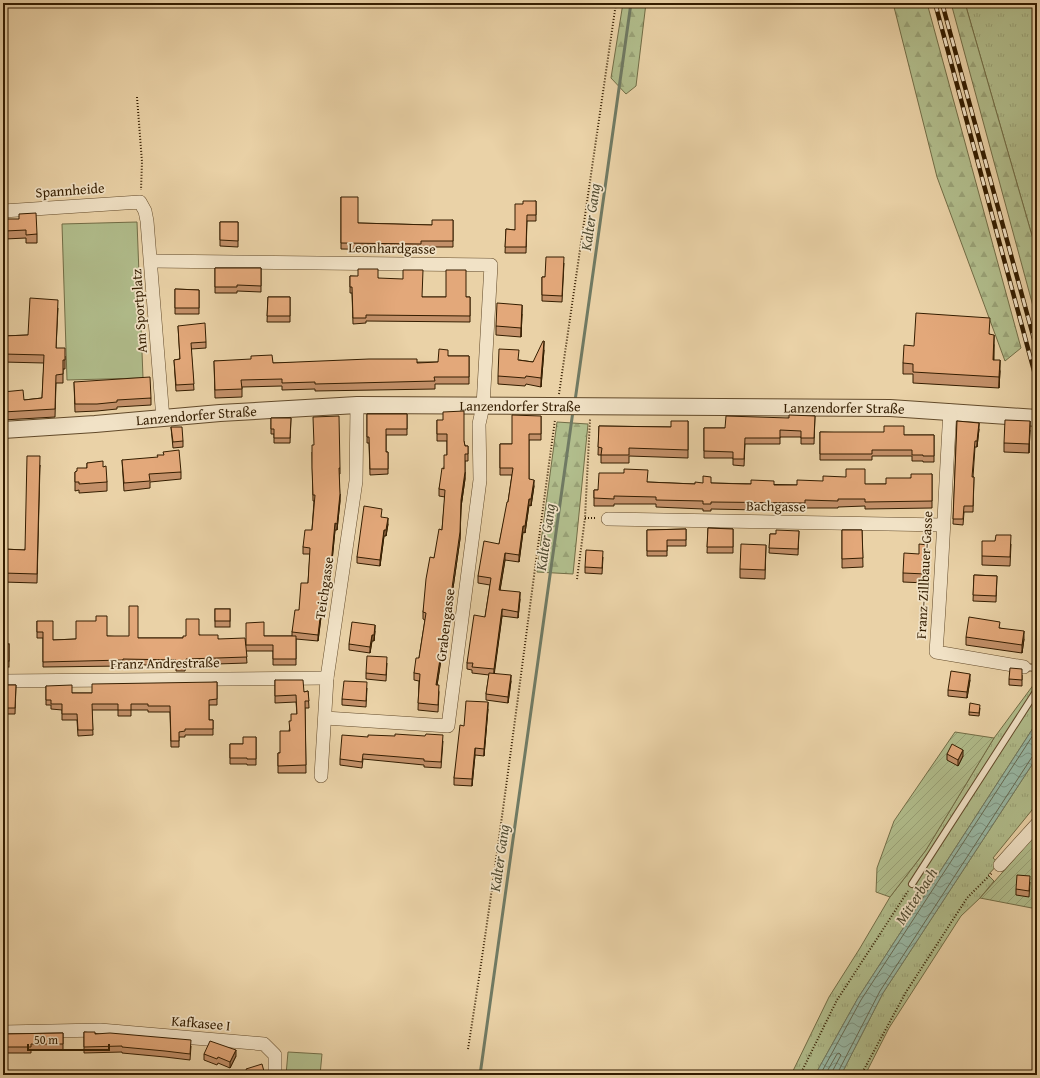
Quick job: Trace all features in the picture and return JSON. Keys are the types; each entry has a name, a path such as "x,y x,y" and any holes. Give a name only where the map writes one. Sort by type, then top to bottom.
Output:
{"street":[{"name":"Spannheide","path":"3,211 140,202"},
{"name":"Am Sportplatz","path":"140,202 145,211 147,221 164,418"},
{"name":"Leonhardgasse","path":"151,262 492,265 483,406"},
{"name":"Lanzendorfer Straße","path":"3,430 220,413 357,405 890,408 1037,418"},
{"name":"Teichgasse","path":"321,776 328,678 356,481 357,405"},
{"name":"Grabengasse","path":"325,718 448,726 480,480 479,424 483,406"},
{"name":"Franz-Zillbauer-Gasse","path":"950,411 943,525 942,579 936,652 1031,668"},
{"name":"Bachgasse","path":"608,519 943,525"},
{"name":"Franz Andrestraße","path":"3,680 328,678"},
{"path":"1000,865 1037,824"},
{"name":"Kafkasee I","path":"3,1032 100,1030 264,1044 275,1055 275,1075"}],"lane":[{"path":"912,884 1037,690"}],"path":[{"path":"468,1049 488,922 557,406 616,3"},
{"path":"137,97 142,162 140,202"},
{"path":"577,579 585,518 589,406"},
{"path":"861,1075 906,992 967,898 1000,865"},
{"path":"800,1075 837,1000 912,884"}],"green space":[{"path":"623,3 646,3 636,86 626,94 611,78"},
{"path":"893,3 927,3 1021,348 1005,361 937,177"},
{"path":"951,3 965,3 1037,253 1037,321"},
{"path":"965,3 1037,3 1037,253"},
{"path":"137,222 143,378 67,380 62,224"},
{"path":"557,422 588,424 573,574 537,572"},
{"path":"1037,680 1037,722 858,998 815,1075 791,1075 829,997 890,897 926,850 994,738"},
{"path":"955,732 994,738 926,850 890,897 876,892 877,868 894,821"},
{"path":"1037,757 1035,761 1037,763 1037,798 1032,810 993,858 999,863 988,875 994,881 980,898 961,916 889,1028 865,1075 841,1075 883,993"},
{"path":"1037,833 1037,909 980,898"},
{"path":"288,1052 322,1054 320,1075 286,1075"}],"water":[{"path":"1037,722 1037,757 883,993 841,1075 815,1075 858,998"}],"building":[{"path":"341,197 358,197 358,223 432,225 432,220 453,220 453,241 421,241 421,244 341,243"},
{"path":"523,201 536,201 536,215 527,215 526,247 505,247 506,229 515,230 515,204 523,204"},
{"path":"36,213 37,234 26,235 26,230 5,231 5,253 3,253 3,219 19,219 19,214"},
{"path":"220,222 238,222 238,241 220,240"},
{"path":"546,257 564,257 562,296 542,295 542,277 545,277"},
{"path":"215,268 261,268 261,286 237,285 237,287 215,287"},
{"path":"358,269 378,269 378,278 403,279 403,270 423,270 422,297 446,297 446,270 466,270 466,297 470,297 470,316 366,315 366,318 353,318 352,287 350,287 350,276 358,276"},
{"path":"175,289 199,290 199,308 175,308"},
{"path":"268,297 290,297 290,316 267,316"},
{"path":"30,298 58,300 56,348 65,348 65,360 63,360 63,374 56,375 55,409 3,412 3,392 23,390 24,400 42,398 44,355 3,354 3,336 28,335"},
{"path":"497,303 522,305 521,328 496,326"},
{"path":"916,313 990,318 989,334 994,335 993,360 1000,360 999,377 913,372 913,364 903,363 904,345 914,346"},
{"path":"205,323 206,342 191,343 194,384 176,385 174,360 180,359 178,326"},
{"path":"543,341 541,378 526,376 525,378 498,376 499,349 519,350 518,360 533,362"},
{"path":"439,349 448,350 448,356 469,356 469,377 434,377 435,381 315,384 315,382 282,383 282,379 241,380 242,389 215,390 214,361 251,359 251,356 272,355 273,363 369,359 417,359 417,363 438,362"},
{"path":"150,377 151,398 117,400 117,402 97,404 75,404 74,382"},
{"path":"464,411 464,441 465,446 468,446 468,454 465,454 460,532 448,616 446,615 443,634 446,634 444,646 442,646 436,685 439,685 438,705 418,703 420,674 414,673 416,658 419,658 426,613 423,612 426,579 430,557 434,558 439,529 442,530 445,490 439,489 442,468 444,469 444,455 447,455 447,434 437,434 437,420 443,420 443,412"},
{"path":"367,414 407,414 407,429 386,429 388,469 370,469 369,437 367,437"},
{"path":"512,415 541,416 541,434 529,434 529,479 534,480 531,499 529,499 525,526 523,526 519,555 505,553 499,590 520,592 518,612 502,609 494,669 472,667 473,663 467,663 474,615 485,617 491,578 478,576 484,541 499,544 508,502 513,468 500,468 500,444 512,444"},
{"path":"789,415 815,416 814,438 801,438 801,431 780,430 780,438 745,438 744,459 733,459 733,452 704,451 704,428 725,428 726,416 789,418"},
{"path":"339,416 340,494 337,524 335,523 330,575 328,575 326,603 322,602 318,635 292,632 295,610 299,610 301,583 308,583 310,548 303,547 305,530 312,530 315,495 313,495 312,468 312,445 314,445 313,417"},
{"path":"271,418 291,418 290,438 274,438 274,429 271,429"},
{"path":"1005,420 1030,421 1029,444 1004,443"},
{"path":"671,421 688,421 688,450 629,448 629,455 601,455 602,448 598,447 599,426 671,427"},
{"path":"957,421 979,423 977,441 975,441 972,477 974,477 973,506 964,506 963,519 953,519"},
{"path":"884,426 904,426 904,435 934,435 934,456 912,455 912,450 872,450 872,454 820,454 820,432 884,432"},
{"path":"171,427 182,427 183,441 173,442"},
{"path":"179,450 181,472 149,474 150,481 124,483 122,460 158,457 157,455 164,455 163,452"},
{"path":"27,456 40,456 37,574 3,573 3,549 25,550"},
{"path":"103,461 103,467 106,466 107,482 79,484 79,482 75,482 75,472 77,471 77,468 87,468 87,463"},
{"path":"624,469 648,470 647,482 695,484 695,482 703,483 703,476 711,477 711,483 751,484 751,480 774,481 774,485 797,485 797,480 823,481 823,476 846,477 846,469 865,469 865,484 886,484 886,478 911,478 911,474 932,474 932,501 865,502 865,499 838,499 838,501 805,500 805,503 711,502 711,504 703,504 703,501 656,500 656,497 614,496 614,499 594,498 594,490 598,490 599,473 624,473"},
{"path":"364,506 382,509 381,517 388,518 386,530 384,530 380,560 357,557"},
{"path":"708,528 733,529 733,547 707,547"},
{"path":"686,529 686,540 667,540 667,551 647,551 647,530"},
{"path":"776,530 799,531 798,549 769,548 770,534 776,534"},
{"path":"842,530 862,530 863,558 842,559"},
{"path":"996,535 1011,535 1010,557 982,556 982,541 995,541"},
{"path":"741,544 766,545 765,570 740,569"},
{"path":"919,544 928,545 926,574 903,573 904,553 919,554"},
{"path":"586,550 603,551 602,568 585,567"},
{"path":"974,575 997,576 996,596 973,595"},
{"path":"129,606 138,606 138,638 183,638 183,636 186,636 186,619 199,619 199,635 218,635 218,639 245,638 247,657 186,659 185,665 176,665 176,660 123,659 43,662 43,632 37,632 37,621 53,621 53,640 76,639 76,621 96,621 96,616 107,616 107,636 129,636"},
{"path":"215,609 230,609 230,621 215,621"},
{"path":"969,617 1000,622 999,628 1024,631 1022,645 966,637"},
{"path":"264,622 264,636 296,636 296,659 273,659 273,645 246,645 246,623"},
{"path":"352,622 375,625 374,635 372,635 370,647 349,644"},
{"path":"3,644 9,644 9,661 3,661"},
{"path":"367,656 387,657 386,675 366,673"},
{"path":"1010,668 1022,669 1022,680 1009,679"},
{"path":"951,671 970,674 967,692 948,690"},
{"path":"489,673 511,675 508,697 486,694"},
{"path":"275,680 303,680 304,692 308,691 309,701 305,701 306,765 278,766 278,753 280,753 280,731 290,731 289,721 291,721 291,714 297,714 296,695 275,696"},
{"path":"344,681 367,682 366,701 342,699"},
{"path":"217,682 217,699 209,700 209,720 213,720 213,729 185,729 185,731 179,732 179,741 171,741 170,706 131,704 131,710 118,710 118,704 92,704 93,730 78,730 77,714 62,714 62,704 51,704 51,700 46,700 46,686 72,685 72,693 92,693 92,684"},
{"path":"3,685 16,685 15,708 3,708"},
{"path":"466,701 488,702 484,749 475,748 472,779 454,778 460,725 464,726"},
{"path":"970,703 980,705 979,713 969,712"},
{"path":"395,734 425,736 426,734 443,735 441,762 424,761 424,759 363,754 362,762 340,759 342,735 368,737 368,735 395,736"},
{"path":"243,737 256,737 256,759 230,758 230,744 243,744"},
{"path":"952,744 963,750 958,760 947,754"},
{"path":"1017,875 1030,876 1029,891 1016,889"},
{"path":"84,1032 191,1040 190,1054 122,1046 84,1047"},
{"path":"63,1033 63,1044 31,1044 31,1047 4,1047 3,1043 3,1034"},
{"path":"210,1041 236,1050 230,1062 218,1057 217,1059 204,1054"},
{"path":"262,1064 265,1075 248,1075 246,1069"}],"waterway":[{"name":"Kalter Gang","path":"575,401 631,3"},
{"name":"Kalter Gang","path":"480,1075 573,411"}],"railway":[{"path":"935,3 1037,382"},
{"path":"942,3 1037,350"}],"water label":[{"name":"Mitterbach","path":"916,896"}]}
